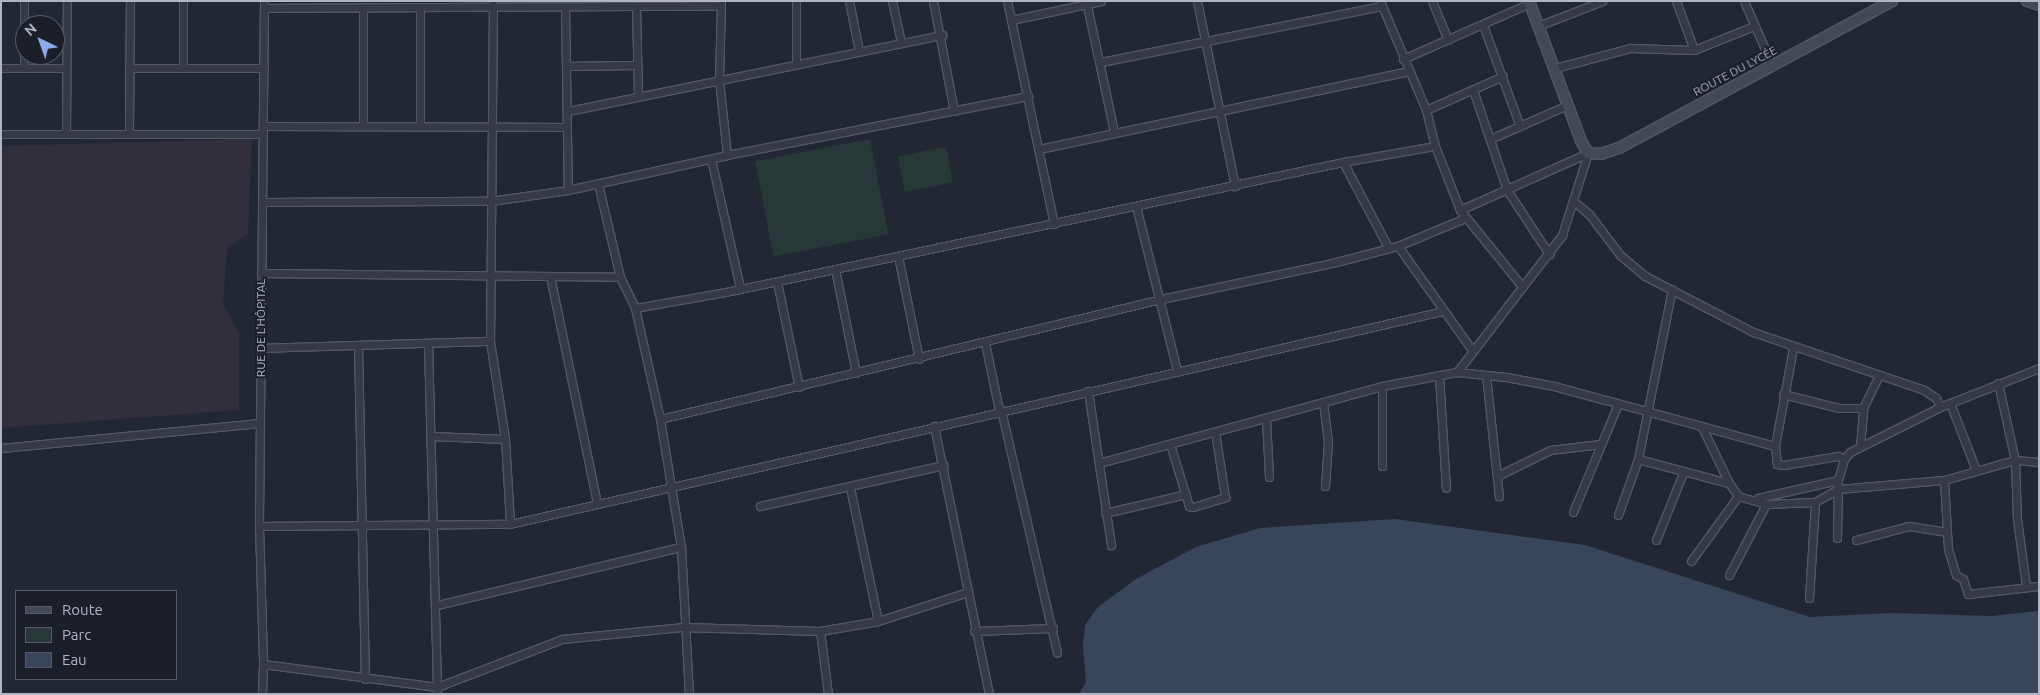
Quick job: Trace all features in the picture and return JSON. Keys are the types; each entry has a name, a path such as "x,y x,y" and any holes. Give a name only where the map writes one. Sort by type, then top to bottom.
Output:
{"main road":[{"name":"ROUTE DU LYCÉE","path":"1588,153 1612,152 1879,4 1892,1"},
{"path":"2027,1 2039,5"},
{"path":"1530,2 1567,105 1588,153"}],"street":[{"path":"24,1 24,68"},
{"path":"66,134 67,1"},
{"path":"129,134 130,1"},
{"path":"183,1 183,68"},
{"path":"796,1 796,64"},
{"path":"849,1 858,51"},
{"path":"892,1 901,42"},
{"path":"933,1 942,35 954,111"},
{"path":"1007,1 1054,224"},
{"path":"1011,20 1101,1"},
{"path":"1197,1 1235,186"},
{"path":"1432,1 1448,40"},
{"path":"1538,26 1602,1"},
{"path":"1676,1 1694,50"},
{"path":"1744,1 1772,65"},
{"path":"1403,59 1484,25 1530,2"},
{"path":"493,3 494,126 490,202 493,276 490,341 505,439 510,524"},
{"path":"264,4 420,8 493,3 565,7 721,3 719,80 727,155"},
{"path":"1087,3 1101,62 1114,132"},
{"path":"1101,62 1380,3 1426,110 1435,146 1460,210 1464,218 1521,286"},
{"name":"RUE DE L'HÔPITAL","path":"262,694 263,664 261,656 259,526 264,4"},
{"path":"636,6 638,97"},
{"path":"565,7 568,190"},
{"path":"362,8 363,126"},
{"path":"420,8 420,126"},
{"path":"1484,25 1519,124"},
{"path":"1555,68 1630,48 1694,50 1754,26"},
{"path":"568,111 942,35"},
{"path":"567,66 637,65"},
{"path":"1,68 66,68"},
{"path":"129,68 264,68"},
{"path":"1039,149 1219,108 1408,71"},
{"path":"1426,110 1503,76"},
{"path":"1473,90 1507,190 1549,254"},
{"path":"262,202 490,202 568,190 711,158 1028,96"},
{"path":"1490,139 1519,124 1567,105"},
{"path":"1,134 129,134 363,126 567,127"},
{"path":"635,308 777,282 1343,162 1435,146"},
{"path":"1460,210 1588,153"},
{"path":"1457,372 1521,286 1549,254 1562,235 1588,153"},
{"path":"711,158 740,288"},
{"path":"1343,162 1388,247"},
{"path":"598,184 620,277 635,308 660,419 681,547 683,627 689,694"},
{"path":"1573,201 1590,214 1633,267 1672,289 1753,332 1793,348 1924,390 1936,398 1940,407"},
{"path":"1136,206 1177,370"},
{"path":"660,419 919,359 1160,299 1336,262 1388,247 1398,246 1464,218"},
{"path":"1398,246 1472,350"},
{"path":"898,256 919,359"},
{"path":"835,269 856,374"},
{"path":"261,273 620,277"},
{"path":"550,276 597,502"},
{"path":"777,282 799,387"},
{"path":"1618,515 1638,459 1672,289"},
{"path":"259,526 510,524 597,502 672,488 1000,410 1443,311"},
{"path":"261,348 490,341"},
{"path":"985,343 1057,653"},
{"path":"428,344 437,604 437,691"},
{"path":"358,346 365,679"},
{"path":"1793,348 1783,394 1775,446 1777,464 1784,465 1838,456 1844,459"},
{"path":"1837,538 1838,480 1844,459 1860,446 1940,407 2039,368"},
{"path":"1099,463 1382,386 1457,372 1554,386 1648,414 1775,446"},
{"path":"1439,375 1446,488"},
{"path":"1486,375 1499,496"},
{"path":"1860,446 1863,408 1879,375"},
{"path":"1998,383 2015,460 2017,519 2026,586"},
{"path":"1382,386 1382,466"},
{"path":"1088,391 1111,545"},
{"path":"1783,394 1849,410 1863,408"},
{"path":"1324,402 1328,442 1326,486"},
{"path":"1950,403 1976,470"},
{"path":"1573,512 1618,404"},
{"path":"1266,418 1269,477"},
{"path":"1,448 260,423"},
{"path":"934,426 968,592 974,631 989,694"},
{"path":"1702,427 1729,483 1738,496 1768,498 1838,480"},
{"path":"1170,444 1191,508 1225,497 1215,432"},
{"path":"431,436 505,439"},
{"path":"1497,476 1550,450 1601,444"},
{"path":"1638,459 1683,473 1729,483"},
{"path":"1750,498 1766,504 1815,502 1838,490 1944,480 2015,460 2039,462"},
{"path":"760,506 850,488 943,465"},
{"path":"1656,540 1683,473"},
{"path":"1944,480 1946,532 1956,575 1963,579 1968,594 2039,586"},
{"path":"850,488 878,622"},
{"path":"1105,513 1186,494"},
{"path":"1691,561 1738,496"},
{"path":"1809,598 1815,502"},
{"path":"1729,575 1766,504"},
{"path":"1856,540 1909,526 1946,532"},
{"path":"437,604 681,547"},
{"path":"263,664 437,691 562,639 683,627 820,631 878,622 968,592"},
{"path":"974,631 1052,628"},
{"path":"820,631 828,694"}],"shaded area":[{"path":"252,139 248,234 227,249 223,305 239,332 239,410 1,428 1,146"}],"green space":[{"path":"870,139 889,234 774,257 755,161"},
{"path":"946,147 953,182 905,192 898,156"}],"water":[{"path":"1395,519 1585,545 1810,617 1891,613 1992,616 2039,611 2039,694 1079,694 1086,682 1083,646 1085,625 1098,607 1136,579 1196,547 1260,528"}]}
